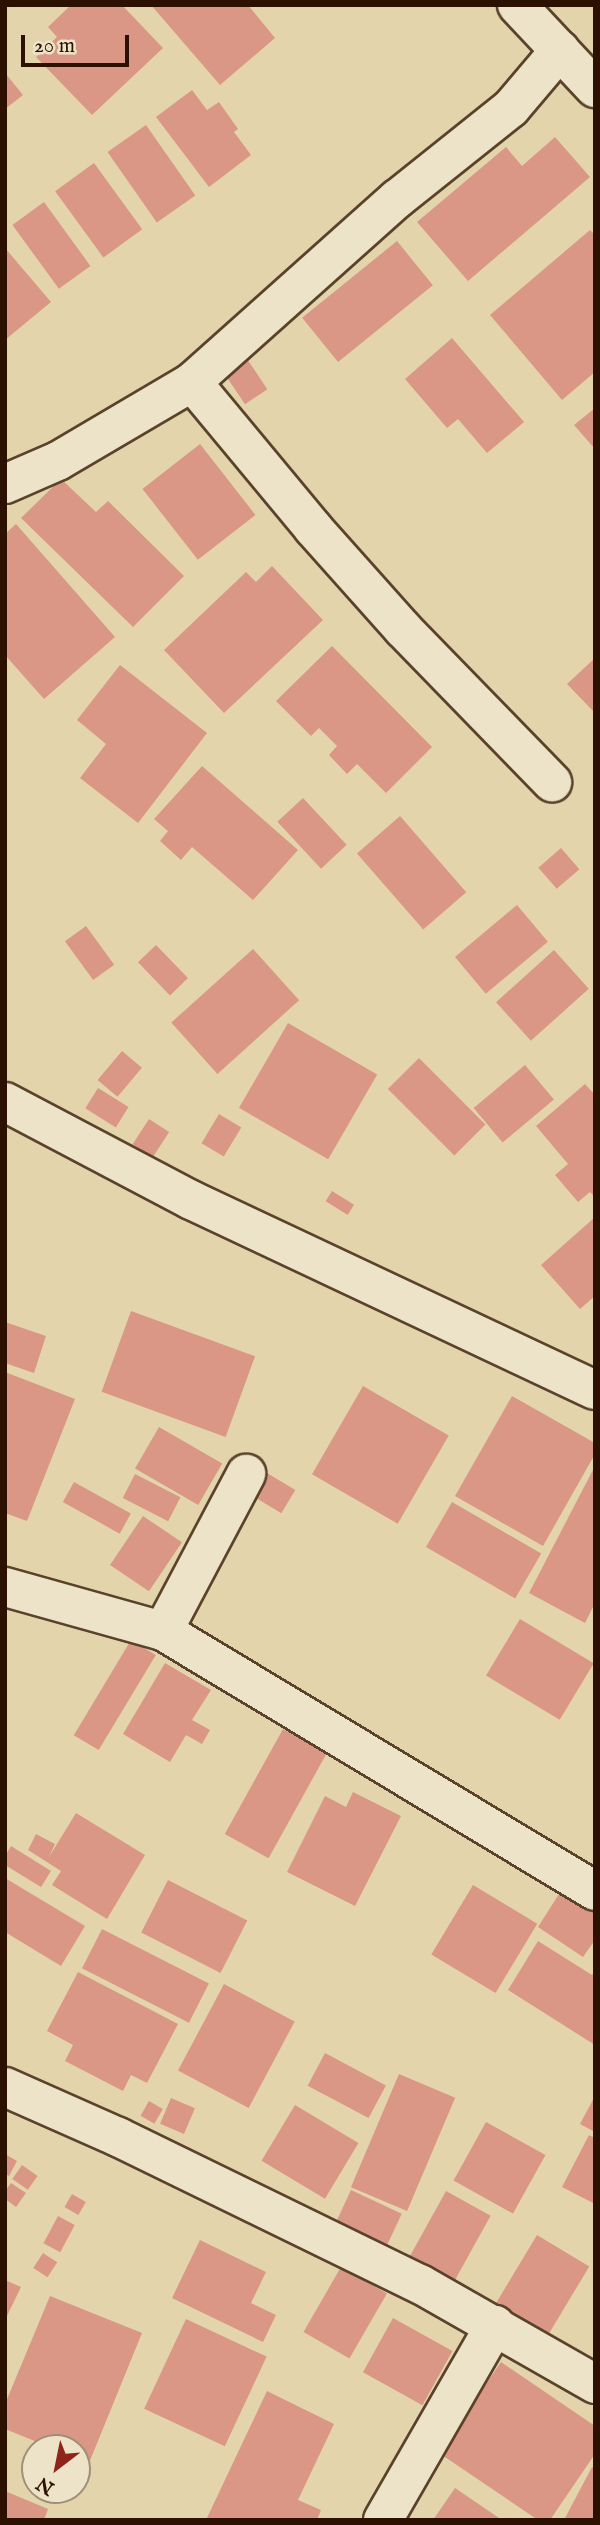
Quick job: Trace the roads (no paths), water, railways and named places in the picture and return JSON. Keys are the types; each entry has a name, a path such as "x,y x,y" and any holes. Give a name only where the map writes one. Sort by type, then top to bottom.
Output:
{"street":[{"path":"517,5 595,88"},
{"path":"5,484 58,461 192,382 397,199 511,108 560,50"},
{"path":"192,382 313,528 403,629 552,782"},
{"path":"5,1102 191,1200 595,1390"},
{"path":"163,1631 246,1474"},
{"path":"5,1587 163,1631 595,1891"},
{"path":"5,2087 250,2200 420,2284 595,2384"},
{"path":"383,2520 495,2326"}]}
